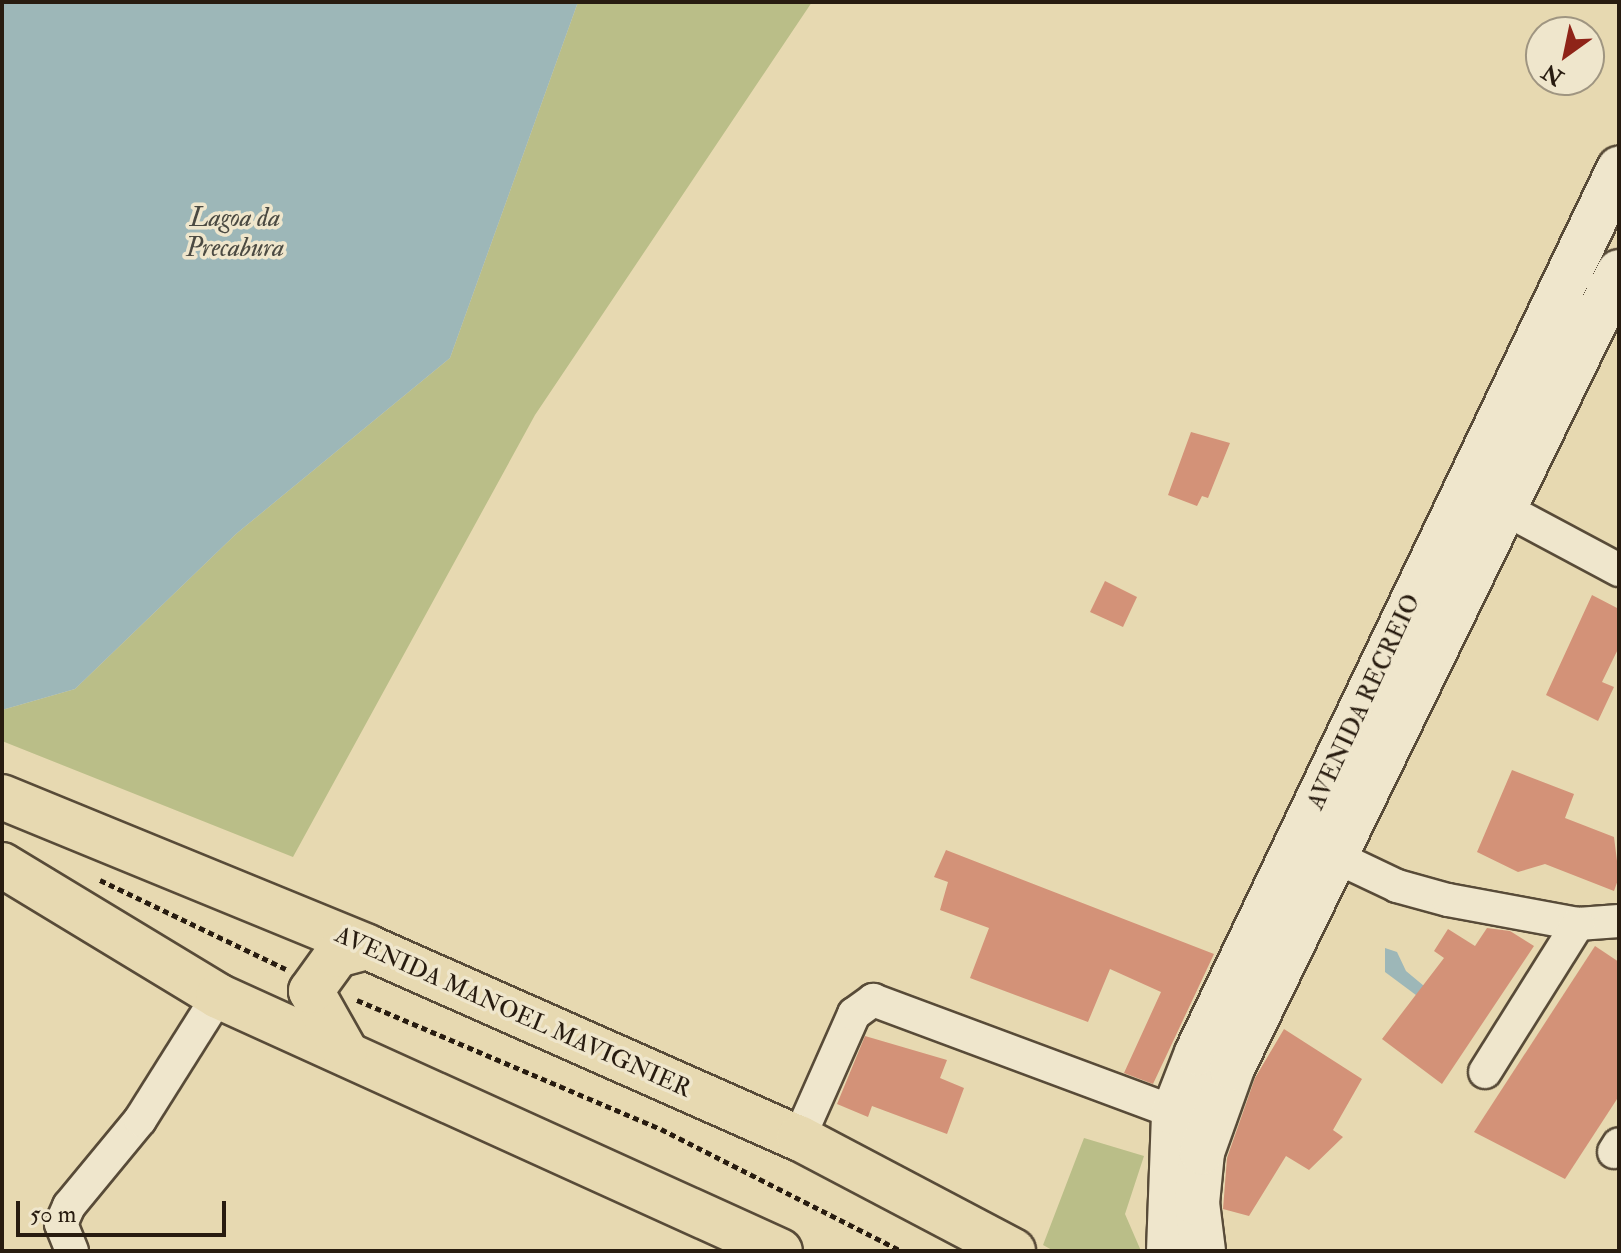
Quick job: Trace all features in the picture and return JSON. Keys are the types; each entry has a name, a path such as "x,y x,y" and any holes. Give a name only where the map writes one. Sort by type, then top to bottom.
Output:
{"highway":[{"name":"AVENIDA MANOEL MAVIGNIER","path":"2,797 367,947 799,1138 1013,1251"},
{"path":"2,865 218,996 780,1251"},
{"path":"345,1051 317,1009 314,982 337,955 367,947"}],"main road":[{"name":"AVENIDA RECREIO","path":"1203,1251 1197,1203 1214,1116 1317,850 1465,489 1615,185"},
{"name":"AVENIDA RECREIO","path":"1169,1251 1174,1112 1507,509 1619,272"}],"street":[{"path":"1465,489 1619,570"},
{"path":"1317,850 1410,890 1578,924 1619,921"},
{"path":"1485,1072 1578,924"},
{"path":"72,1251 61,1224 69,1206 140,1120 218,996"},
{"path":"799,1138 854,1014 873,1000 1174,1112"}],"path":[{"name":"AVENIDA MANOEL MAVIGNIER","path":"87,874 314,982 661,1129 901,1251"}],"green space":[{"path":"578,2 812,2 535,415 293,857 2,741 2,710 75,689 236,534 450,358"},
{"path":"1084,1138 1144,1156 1125,1214 1141,1251 1054,1251 1043,1245"}],"water":[{"name":"Lagoa da Precabura","path":"2,2 578,2 450,358 236,534 75,689 2,710"},
{"path":"1385,948 1397,952 1406,971 1424,986 1428,1004 1385,972"}],"building":[{"path":"1191,432 1230,443 1208,498 1202,496 1197,506 1168,495"},
{"path":"1105,581 1137,597 1123,627 1090,612"},
{"path":"1592,595 1619,609 1619,647 1602,682 1614,687 1598,721 1546,695"},
{"path":"1512,770 1574,794 1565,818 1614,837 1619,877 1614,891 1545,864 1518,872 1477,852"},
{"path":"946,850 1214,954 1153,1084 1124,1073 1161,992 1110,969 1088,1022 970,978 989,928 940,910 948,882 934,877"},
{"path":"1487,928 1510,931 1534,946 1442,1084 1382,1039 1444,958 1434,951 1448,929 1475,946"},
{"path":"1595,946 1619,962 1619,1096 1565,1179 1474,1132"},
{"path":"1284,1029 1362,1079 1333,1130 1343,1137 1309,1170 1286,1156 1249,1216 1223,1209 1227,1158 1255,1078"},
{"path":"865,1036 947,1060 940,1078 964,1088 947,1134 872,1106 868,1117 837,1104"}]}
